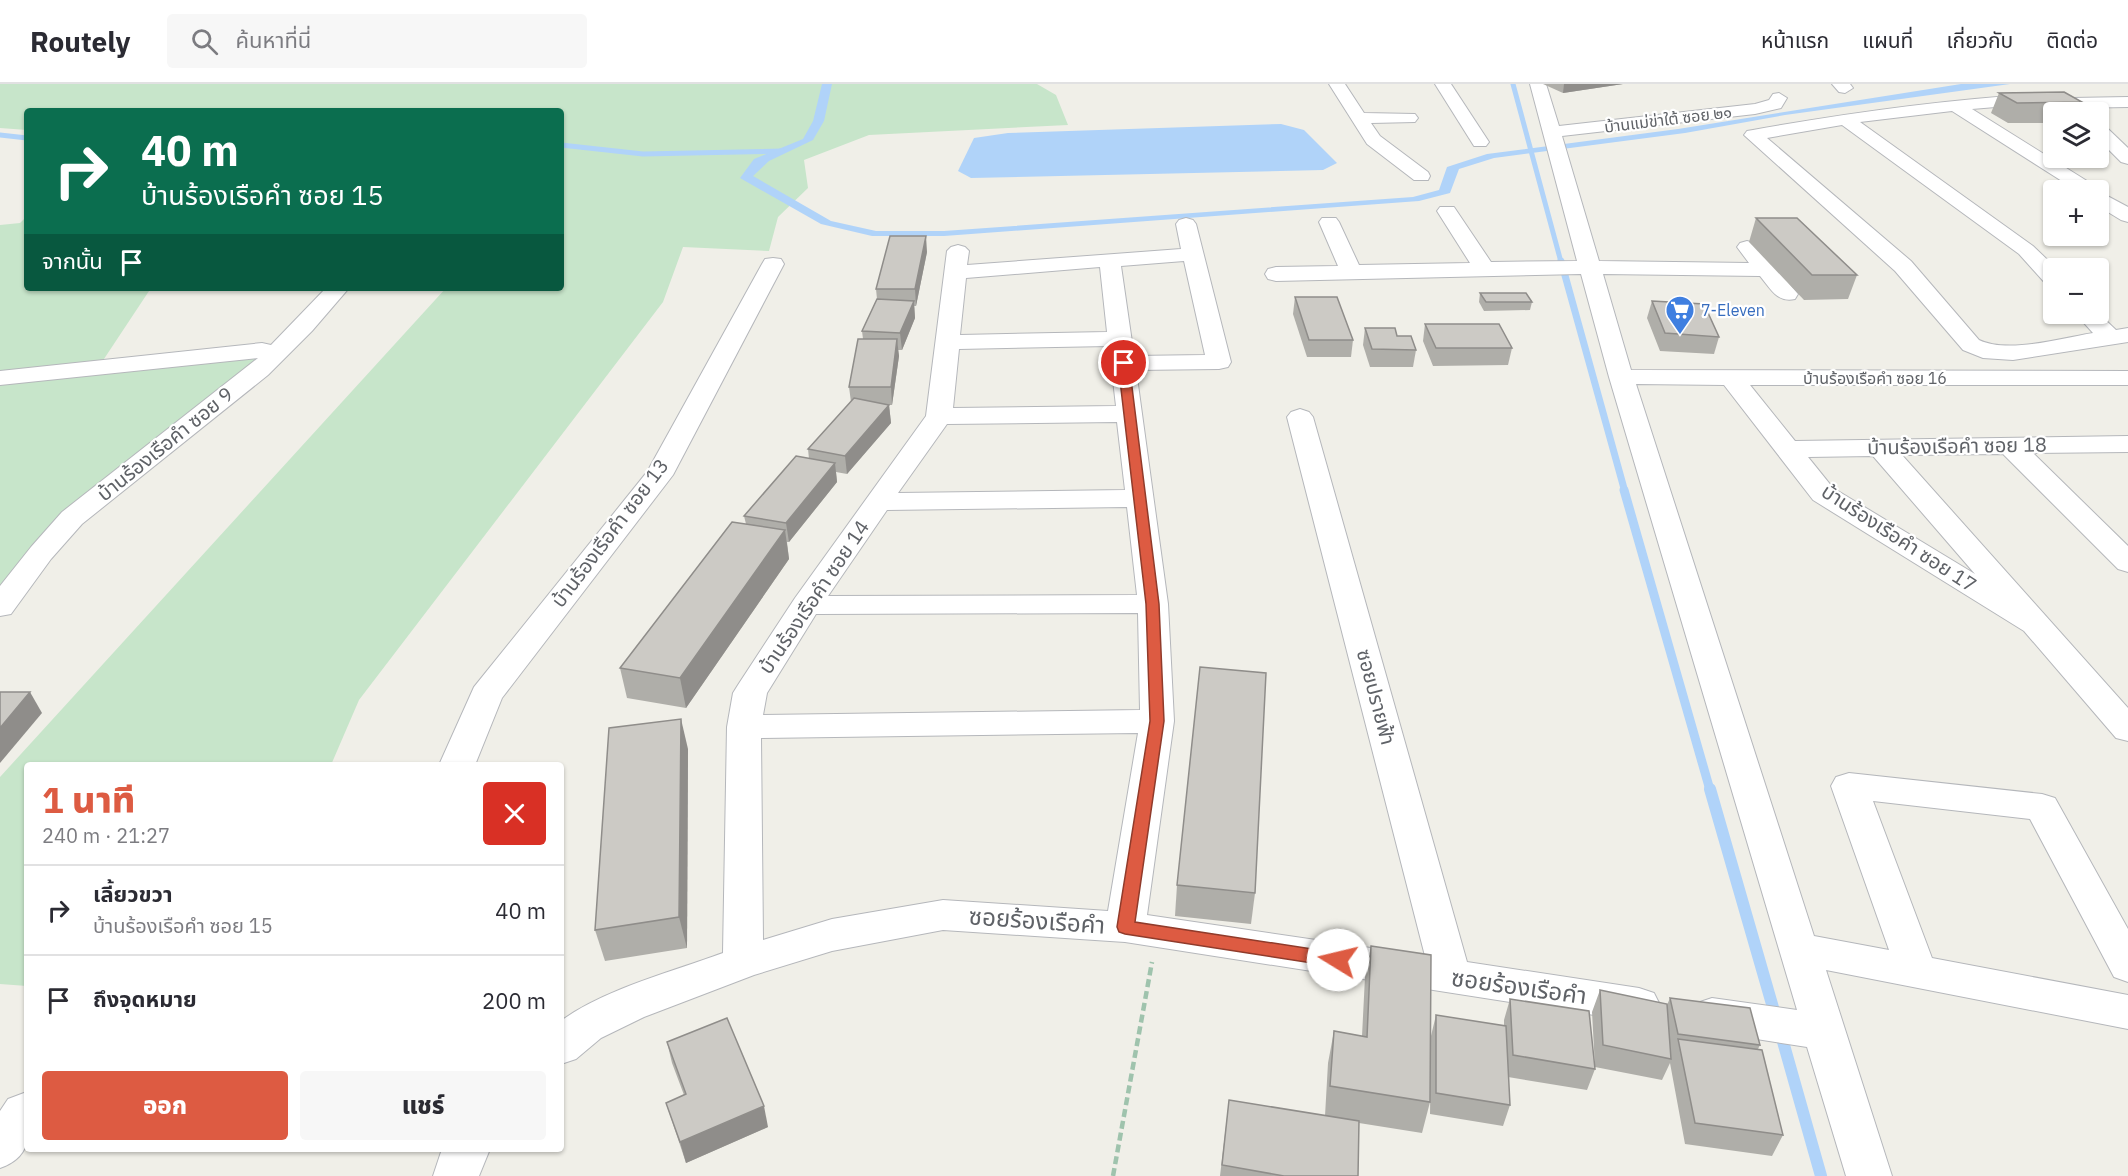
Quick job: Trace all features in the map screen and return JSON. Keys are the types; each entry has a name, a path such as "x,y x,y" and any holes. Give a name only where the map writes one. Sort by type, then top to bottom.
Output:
{"street":[{"path":"1337,84 1373,140 1421,176"},
{"path":"1443,84 1480,142"},
{"path":"1538,84 1621,377 1799,949 1809,1030 1869,1176"},
{"path":"2058,90 2071,102"},
{"name":"บ้านแม่ข่าใต้ ซอย ๒๑","path":"1556,142 1755,108 1775,104 1779,98"},
{"path":"2041,99 1953,104 1844,119 1753,135 1903,266 1971,345 1983,351 2000,354 2119,336"},
{"path":"2109,104 2128,102"},
{"path":"1953,104 2073,180"},
{"path":"1358,118 1409,118"},
{"path":"1844,119 2026,250 2043,268"},
{"path":"2121,143 2128,158"},
{"path":"2109,195 2128,195"},
{"path":"2109,197 2128,201"},
{"path":"2109,203 2128,216"},
{"path":"1447,211 1485,269"},
{"path":"1329,222 1351,272"},
{"path":"947,342 1122,351 1219,362 1186,224"},
{"path":"1747,248 1787,294"},
{"path":"1141,929 1157,721 1153,604 1110,260 1193,254"},
{"name":"บ้านร้องเรือคำ ซอย 14","path":"743,962 744,727 750,693 806,605 939,416 957,261 1110,260"},
{"name":"บ้านร้องเรือคำ ซอย 13","path":"458,762 486,695 659,475 773,264"},
{"path":"1276,274 1550,267 1767,270"},
{"name":"บ้านร้องเรือคำ ซอย 9","path":"0,607 41,553 72,518 259,370 335,291"},
{"path":"2102,324 2119,336"},
{"path":"0,378 262,350"},
{"name":"บ้านร้องเรือคำ ซอย 16","path":"1621,377 2128,378"},
{"name":"บ้านร้องเรือคำ ซอย 17","path":"1731,377 1823,494 2038,626"},
{"path":"939,416 1130,414"},
{"name":"ซอยปรายฟ้า","path":"1300,417 1451,977"},
{"path":"2008,445 2128,563"},
{"name":"บ้านร้องเรือคำ ซอย 18","path":"1786,449 2008,445 2126,446"},
{"path":"1880,447 2128,730"},
{"path":"879,502 1140,498"},
{"path":"806,605 1153,604"},
{"path":"744,727 1157,721"},
{"path":"1917,972 1849,786 2042,807 2128,966"},
{"name":"ซอยร้องเรือคำ","path":"564,1044 586,1026 629,1005 743,962 832,935 943,915 1141,929 1809,1030"},
{"path":"1799,949 2128,1012"},
{"path":"456,1176 459,1163 465,1152"}],"path":[{"path":"1113,1176 1141,929"}],"green space":[{"path":"0,84 1037,84 1056,95 1068,125 869,135 804,160 808,188 778,217 769,251 683,247 663,302 359,700 332,762 24,762 24,986 0,984 0,777 443,291 564,291 564,108 24,108 24,130 0,128"},
{"path":"24,219 24,291 149,291 96,371 263,356 0,588 0,225 20,223"}],"water":[{"path":"822,84 832,84 824,121 813,140 769,161 753,176 831,221 876,231 944,231 1413,197 1439,190 1447,167 1487,154 1678,129 1961,84 2010,84 1785,115 1685,133 1494,158 1459,169 1450,193 1419,201 944,236 872,236 821,224 740,178 754,159 803,139 813,121"},
{"path":"1281,124 1304,130 1337,163 1323,170 971,178 958,171 974,138 1008,133"}],"building":[{"path":"2064,92 2082,102 2017,103 1999,93"},
{"path":"1756,218 1797,218 1857,275 1812,275"},
{"path":"890,236 926,236 915,289 876,289"},
{"path":"1480,293 1526,293 1532,302 1486,302"},
{"path":"1295,297 1337,297 1353,340 1309,340"},
{"path":"877,299 914,301 900,333 862,331"},
{"path":"1652,301 1704,304 1719,337 1665,333"},
{"path":"1425,324 1499,324 1512,348 1436,348"},
{"path":"1365,328 1395,328 1397,336 1411,336 1416,350 1372,349"},
{"path":"858,339 897,339 891,387 849,387"},
{"path":"854,398 889,405 845,456 808,449"},
{"path":"796,456 835,463 786,523 744,516"},
{"path":"732,522 785,530 680,678 620,668"},
{"path":"1200,667 1266,673 1255,893 1177,885"},
{"path":"0,692 30,692 0,728"},
{"path":"681,719 679,917 595,930 609,728"},
{"path":"1371,946 1431,955 1430,1102 1330,1086 1334,1031 1367,1037"},
{"path":"1600,990 1667,1004 1671,1059 1603,1045"},
{"path":"1670,998 1750,1008 1760,1045 1678,1034"},
{"path":"1510,999 1589,1011 1595,1069 1513,1055"},
{"path":"1436,1015 1506,1026 1510,1105 1436,1093"},
{"path":"727,1018 764,1106 680,1142 666,1103 686,1094 667,1042"},
{"path":"1678,1039 1762,1050 1783,1135 1695,1123"},
{"path":"1229,1100 1359,1121 1358,1176 1284,1176 1222,1165"}],"waterway":[{"path":"1513,84 1561,262"},
{"path":"0,135 24,138"},
{"path":"564,145 643,154 782,151"},
{"path":"1561,261 1625,492"},
{"path":"1624,490 1710,790"},
{"path":"1710,789 1776,1018"},
{"path":"1780,1031 1821,1176"}],"place":[{"name":"7-Eleven","path":"1680,336"}],"route":[{"path":"1124,363 1153,604 1157,721 1125,927 1338,960"}]}
